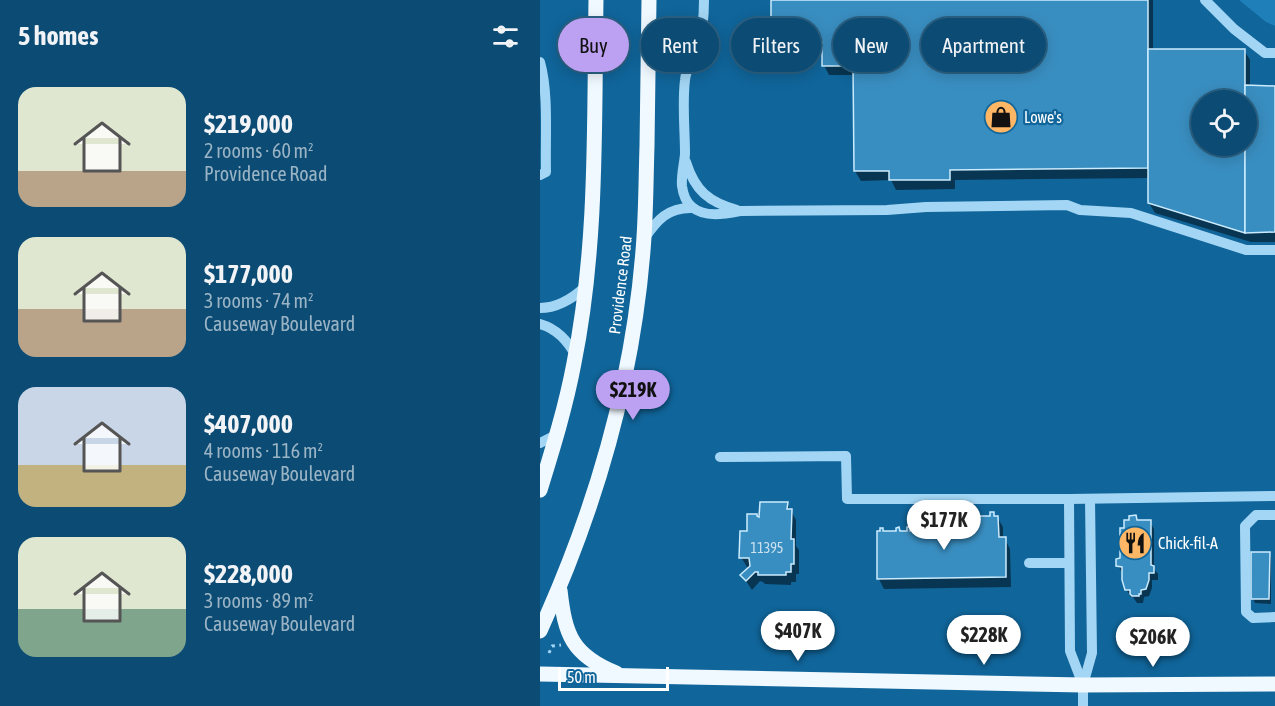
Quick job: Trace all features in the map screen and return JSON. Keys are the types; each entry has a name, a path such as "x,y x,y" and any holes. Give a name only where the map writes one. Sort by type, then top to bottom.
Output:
{"main road":[{"name":"Providence Road","path":"540,490 558,434 576,356 585,287 593,186 596,0"},
{"name":"Providence Road","path":"543,639 596,489 616,420 631,345 644,239 649,0"},
{"path":"560,588 563,616 573,641 594,663 622,675"},
{"path":"540,674 1083,685 1275,684"}],"street":[{"path":"693,208 685,199 682,187 685,156 685,77 704,21 704,0"},
{"path":"1205,0 1234,29 1265,53 1275,54"},
{"path":"540,62 545,90 546,172 540,176"},
{"path":"685,156 693,180 705,195 724,206 741,211"},
{"path":"644,239 667,213 683,207 711,214 741,211 1067,205 1080,210 1131,213 1246,250 1275,250"},
{"path":"540,308 566,302 585,287"},
{"path":"540,324 554,329 561,335 576,356"},
{"path":"540,443 558,434"},
{"path":"720,457 846,456 847,499 1275,496"},
{"path":"1069,499 1070,651 1083,685"},
{"path":"1083,706 1083,685 1092,653 1090,499"},
{"path":"1275,515 1256,515 1245,526 1246,612 1253,618 1275,617"},
{"path":"1029,563 1069,563"}],"path":[{"path":"543,639 552,646 563,645"},
{"path":"549,653 552,646"}],"shaded area":[{"path":"1239,0 1275,0 1275,26 1266,22"}],"building":[{"name":"Lowe's","path":"771,0 1148,0 1148,168 950,170 950,180 889,180 889,171 854,171 853,72 909,72 909,18 833,18 833,66 822,66 821,18 771,18"},
{"path":"1148,49 1245,49 1245,90 1191,90 1191,156 1245,156 1245,233 1148,203"},
{"path":"1245,85 1275,86 1275,232 1245,233 1245,156 1257,156 1257,90 1245,90"},
{"path":"760,502 788,502 787,509 792,509 791,539 794,539 794,564 791,564 791,572 786,572 786,575 758,575 758,572 755,572 746,581 740,575 750,566 749,558 739,558 740,531 747,531 747,514 757,514 759,517"},
{"path":"990,512 998,516 999,537 1006,537 1006,577 877,579 877,531 880,531 880,528 883,528 883,531 896,531 899,527 900,531 907,531 907,527 910,527 910,531 923,530 923,527 927,527 927,530 934,530 934,527 938,527 938,530 950,530 950,527 954,527 954,521 958,521 958,516 990,516"},
{"name":"Chick-fil-A","path":"1136,515 1137,520 1151,520 1151,565 1154,566 1154,573 1149,573 1146,589 1141,590 1139,596 1132,596 1130,590 1125,590 1122,567 1116,566 1116,559 1120,558 1120,528 1124,528 1124,520 1129,520 1129,516"},
{"path":"1251,552 1270,552 1269,599 1251,599"}],"place":[{"name":"Lowe's","path":"1001,117"},
{"name":"Chick-fil-A","path":"1135,543"}]}
